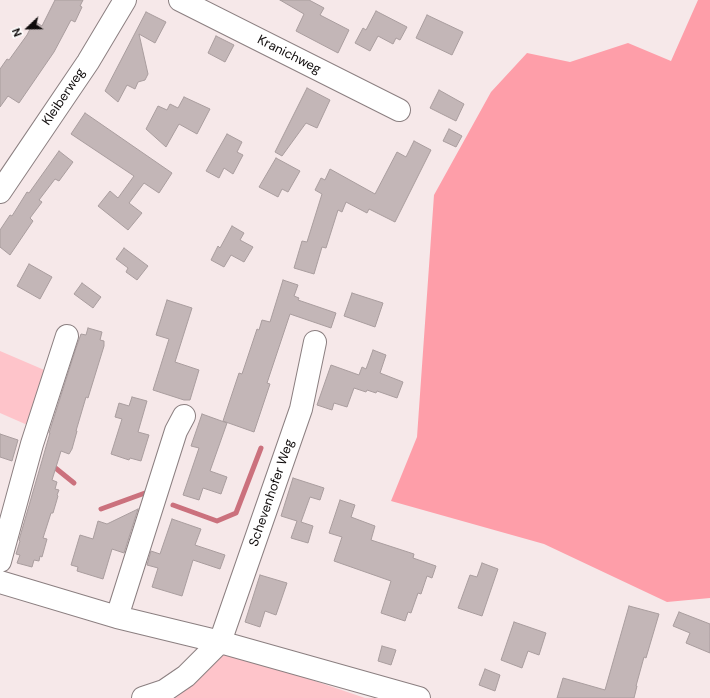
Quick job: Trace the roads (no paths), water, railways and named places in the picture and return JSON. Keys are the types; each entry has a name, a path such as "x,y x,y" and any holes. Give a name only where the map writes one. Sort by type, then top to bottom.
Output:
{"street":[{"name":"Kleiberweg","path":"0,192 88,62 124,0"},
{"name":"Kranichweg","path":"180,0 399,110"},
{"path":"0,561 34,438 67,336"},
{"name":"Schevenhofer Weg","path":"143,698 164,691 186,676 220,642 301,409 315,342"},
{"path":"117,617 176,431 184,416"},
{"path":"0,582 117,617 220,642 419,698"}],"waterway":[{"path":"173,505 217,521 236,513 261,448"},
{"path":"51,468 53,466 74,483"},
{"path":"101,509 145,493"}]}
